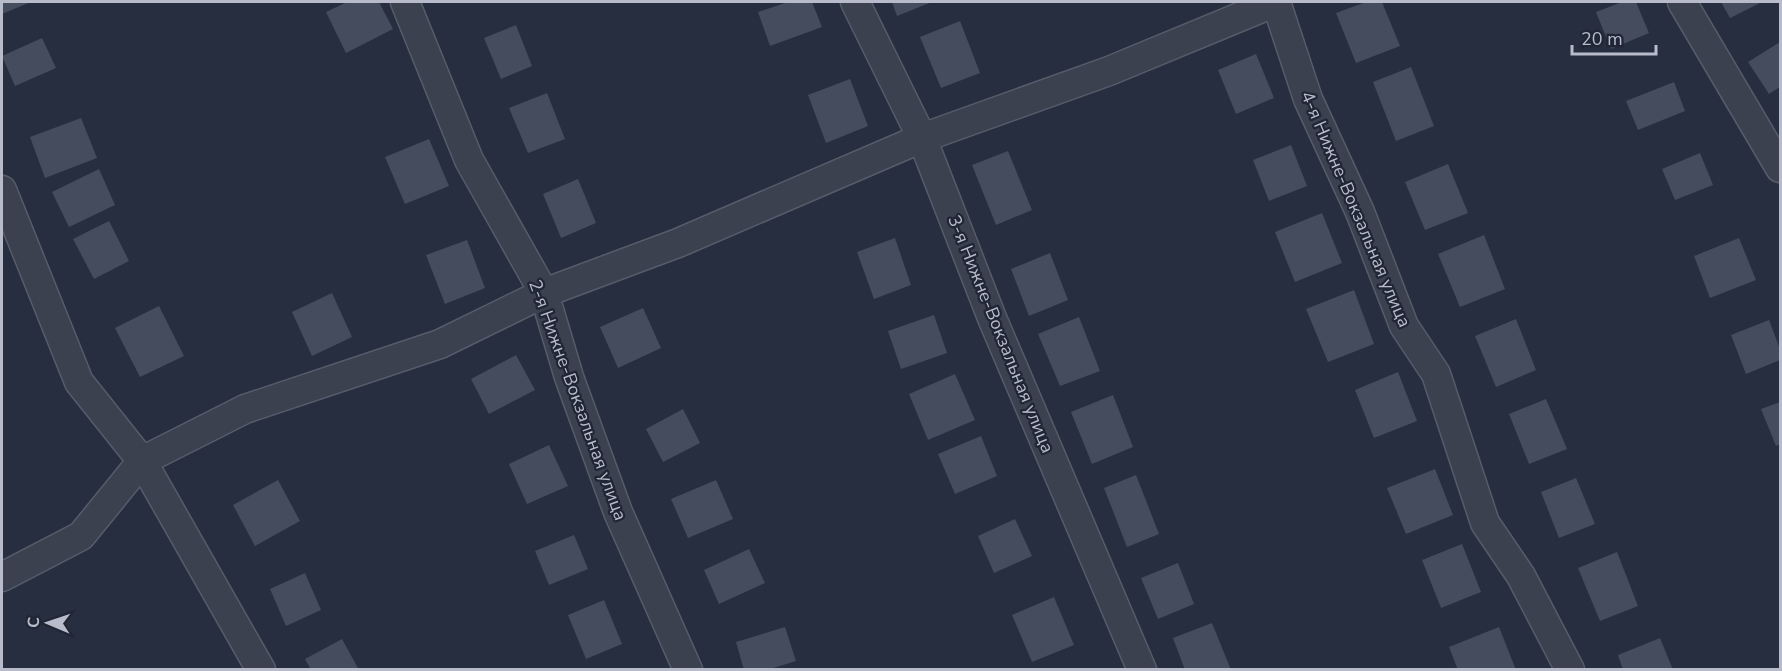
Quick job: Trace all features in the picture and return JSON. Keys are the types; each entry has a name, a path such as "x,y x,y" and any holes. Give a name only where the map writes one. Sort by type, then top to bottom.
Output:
{"street":[{"name":"2-я Нижне-Вокзальная улица","path":"405,2 469,160 544,293 569,377 618,512 688,669"},
{"name":"3-я Нижне-Вокзальная улица","path":"855,2 922,138 992,318 1142,669"},
{"path":"2,577 81,536 142,461 245,409 440,344 544,293 678,243 922,138 1108,71 1276,2"},
{"name":"4-я Нижне-Вокзальная улица","path":"1276,2 1308,99 1360,212 1404,326 1436,374 1485,523 1521,576 1570,669"},
{"path":"1682,2 1780,168"},
{"path":"2,190 79,382 142,461 261,669"}],"building":[{"path":"2,2 31,2 2,14"},
{"path":"347,2 379,2 393,29 346,53 326,12"},
{"path":"788,2 812,2 822,27 770,46 758,12"},
{"path":"892,2 932,2 897,16"},
{"path":"1366,2 1382,2 1400,46 1356,63 1336,13"},
{"path":"1622,2 1636,2 1649,33 1611,49 1596,12"},
{"path":"1721,2 1762,2 1730,18"},
{"path":"960,21 980,73 941,88 920,37"},
{"path":"516,25 532,66 501,79 484,38"},
{"path":"42,38 56,68 15,86 2,56"},
{"path":"1780,42 1780,87 1769,94 1748,62"},
{"path":"1256,54 1274,98 1236,114 1218,70"},
{"path":"1411,67 1434,126 1396,141 1373,82"},
{"path":"850,79 868,126 826,143 808,95"},
{"path":"1674,82 1685,111 1638,130 1626,101"},
{"path":"547,93 565,139 528,153 509,108"},
{"path":"81,118 97,158 45,178 30,137"},
{"path":"429,139 449,186 405,204 385,157"},
{"path":"1291,145 1307,186 1269,201 1253,160"},
{"path":"1008,151 1032,210 996,225 972,165"},
{"path":"1700,153 1713,185 1675,200 1662,169"},
{"path":"1448,164 1468,213 1425,230 1405,182"},
{"path":"99,169 115,205 69,227 52,192"},
{"path":"578,179 596,223 561,238 543,194"},
{"path":"1322,213 1342,263 1295,282 1275,232"},
{"path":"109,221 129,261 94,279 73,239"},
{"path":"1484,235 1505,289 1460,307 1438,254"},
{"path":"895,238 911,285 874,299 857,252"},
{"path":"1739,238 1756,280 1710,298 1694,256"},
{"path":"467,240 485,288 445,304 426,255"},
{"path":"1050,253 1068,300 1029,316 1011,269"},
{"path":"1354,290 1374,344 1328,362 1306,309"},
{"path":"332,293 352,337 312,356 292,312"},
{"path":"159,306 184,356 140,377 115,328"},
{"path":"643,308 661,348 618,368 600,327"},
{"path":"934,315 947,353 901,369 888,331"},
{"path":"1079,317 1100,371 1060,386 1038,334"},
{"path":"1516,319 1536,370 1496,387 1475,336"},
{"path":"1769,320 1780,349 1780,360 1746,374 1731,335"},
{"path":"516,355 535,390 489,414 471,379"},
{"path":"1398,372 1417,421 1374,438 1355,390"},
{"path":"955,374 975,420 928,440 909,394"},
{"path":"1113,395 1133,447 1092,464 1071,412"},
{"path":"1546,399 1567,449 1529,464 1509,414"},
{"path":"1780,402 1780,444 1776,446 1761,409"},
{"path":"683,409 700,443 663,462 646,429"},
{"path":"981,436 997,476 955,494 938,454"},
{"path":"549,445 568,486 527,504 509,464"},
{"path":"1435,469 1453,515 1406,534 1387,488"},
{"path":"1136,475 1159,534 1127,547 1104,488"},
{"path":"1576,478 1595,524 1559,538 1541,492"},
{"path":"278,480 300,521 255,546 233,505"},
{"path":"716,480 733,519 688,538 671,499"},
{"path":"1015,519 1032,556 994,573 978,536"},
{"path":"574,535 588,569 549,585 535,551"},
{"path":"1462,544 1481,592 1441,608 1422,560"},
{"path":"749,549 765,583 719,604 704,570"},
{"path":"1617,552 1638,606 1600,621 1578,568"},
{"path":"1178,563 1194,604 1158,619 1141,578"},
{"path":"305,573 321,610 286,626 270,589"},
{"path":"1054,597 1074,645 1032,662 1012,615"},
{"path":"604,600 622,644 586,659 568,615"},
{"path":"1212,623 1231,670 1185,670 1173,638"},
{"path":"785,627 796,661 767,670 744,670 736,642"},
{"path":"1499,627 1516,670 1458,670 1449,647"},
{"path":"1660,638 1673,670 1623,670 1618,655"},
{"path":"342,639 359,670 311,670 305,659"}]}
